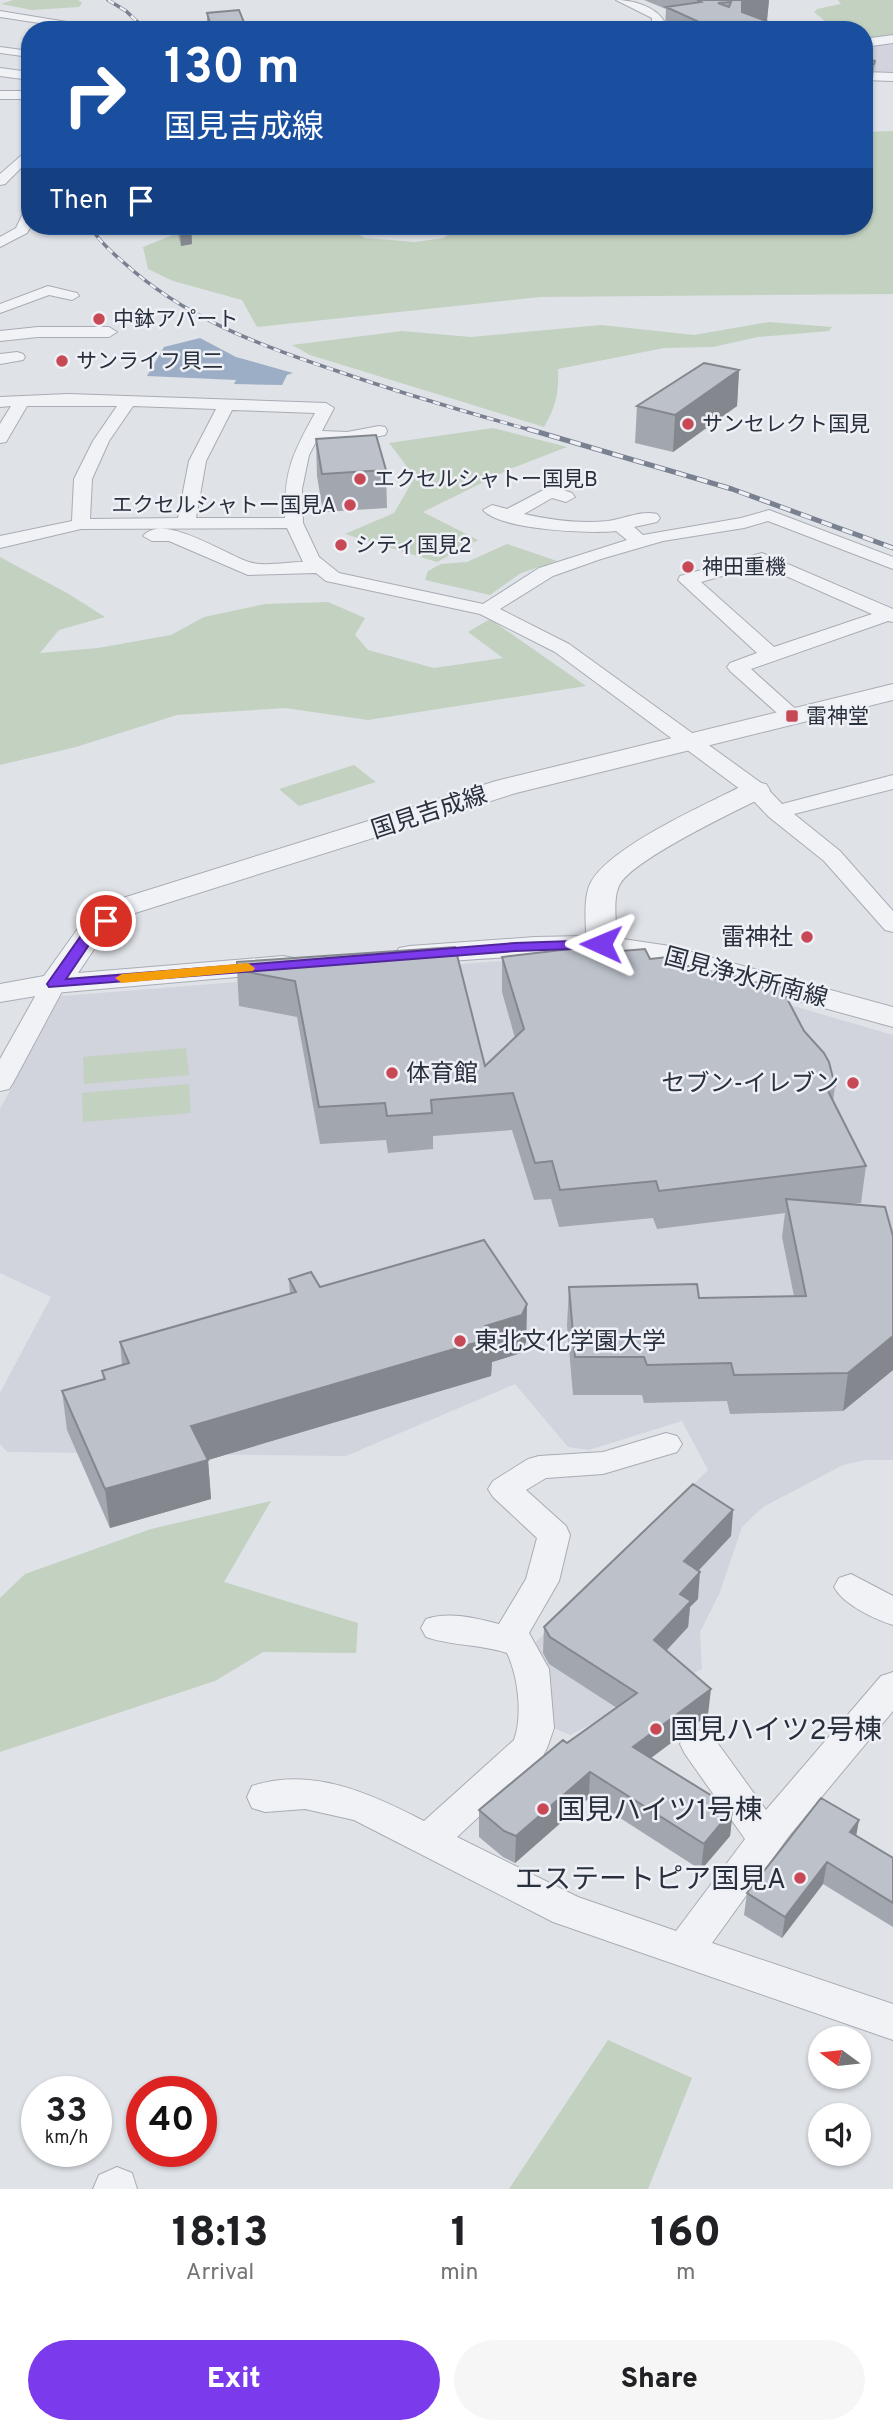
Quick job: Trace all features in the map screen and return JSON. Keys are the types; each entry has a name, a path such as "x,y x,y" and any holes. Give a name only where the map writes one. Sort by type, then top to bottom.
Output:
{"street":[{"path":"621,0 656,16 659,21"},
{"path":"0,14 46,21"},
{"path":"29,21 35,19"},
{"path":"12,27 21,24"},
{"path":"873,41 893,38"},
{"path":"0,50 21,53"},
{"path":"0,72 21,75"},
{"path":"873,77 893,78"},
{"path":"0,95 21,94"},
{"path":"3,175 21,160"},
{"path":"0,243 21,231"},
{"path":"0,309 48,290 72,296"},
{"path":"0,336 38,332 109,332"},
{"path":"0,402 68,399 326,408 300,456 295,478 294,523 311,560 333,577 486,610 562,648 756,790 832,856 893,925"},
{"path":"0,438 22,401"},
{"path":"80,524 83,479 101,441 128,401"},
{"path":"186,522 192,472 204,440 227,405"},
{"path":"311,435 352,435 379,431"},
{"path":"352,435 364,455"},
{"path":"551,491 500,513 518,519 596,529 651,518"},
{"path":"486,610 546,572 639,541 744,523 769,516 893,564"},
{"path":"0,542 80,524 294,523"},
{"path":"620,525 639,541"},
{"path":"91,542 171,536 248,569 320,567"},
{"path":"771,655 687,580 762,559 891,615"},
{"path":"793,717 737,667 891,615"},
{"name":"国見吉成線","path":"54,984 90,933 121,908 506,788 892,693"},
{"path":"777,811 892,783"},
{"path":"601,944 605,884 615,872 677,830 756,790"},
{"name":"国見浄水所南線","path":"381,957 570,943 601,944 659,953 893,1017"},
{"path":"0,993 54,984 314,962"},
{"path":"0,1083 54,984"},
{"path":"507,1640 542,1581 554,1535 504,1489 539,1467 603,1463 666,1444"},
{"path":"850,1587 893,1612"},
{"path":"428,1840 529,1748 536,1728 532,1669 519,1643 476,1631 438,1628"},
{"path":"683,1952 766,1839 893,1686"},
{"path":"698,1744 766,1839"},
{"path":"265,1797 305,1794 361,1806 566,1910 893,2022"}],"shaded area":[{"path":"893,42 893,73 873,73 873,45"},
{"name":"東北文化学園大学","path":"563,956 776,1001 893,1035 893,1460 866,1460 843,1465 763,1507 742,1527 720,1592 700,1632 702,1669 570,1735 545,1724 536,1642 708,1470 682,1421 589,1450 568,1447 515,1384 346,1456 7,1452 0,1444 0,1393 51,1297 0,1273 0,1109 61,996"}],"green space":[{"path":"13,0 78,0 82,3 79,7 32,10 1,4"},
{"path":"838,0 893,0 893,35 873,38 873,21 825,21 814,12 841,4"},
{"path":"893,131 893,294 540,297 257,327 242,300 173,281 148,269 143,247 173,235 359,235 365,238 415,242 444,238 448,235 873,235 873,132"},
{"path":"769,322 832,327 829,331 758,337 713,347 664,348 558,369 556,399 544,427 310,355 292,345 402,331 471,337 601,325 694,335"},
{"path":"493,428 567,447 510,469 423,512 478,540 437,562 345,534 394,513 415,477 389,443"},
{"path":"507,544 557,561 521,573 490,595 425,580 428,571 441,564 467,562"},
{"path":"0,557 105,617 59,630 40,653 98,648 171,635 204,617 265,604 328,602 365,618 355,635 368,650 434,668 503,658 468,632 490,619 586,686 368,720 285,708 177,715 76,747 0,765"},
{"path":"354,765 376,782 299,806 279,789"},
{"path":"186,1048 189,1075 84,1084 83,1057"},
{"path":"189,1084 191,1113 83,1122 82,1093"},
{"path":"271,1501 224,1582 358,1623 356,1653 263,1652 215,1681 0,1752 0,1598 25,1574 151,1529"},
{"path":"608,2040 692,2078 648,2189 509,2189"}],"water":[{"path":"200,338 236,357 293,373 287,375 282,385 234,384 236,380 147,376 164,347"}],"building":[{"path":"697,0 748,0 742,1 742,12 766,21 697,21 666,7 701,2","holes":["731,2 729,7 718,3"]},
{"path":"239,10 243,21 209,21 207,13"},
{"path":"704,363 739,370 675,415 637,406"},
{"path":"376,435 386,470 322,474 316,439"},
{"path":"596,946 621,951 645,949 650,959 668,957 673,968 698,965 702,972 717,971 722,979 737,976 741,984 760,982 763,989 781,987 804,1031 829,1062 835,1086 826,1087 866,1166 659,1191 656,1181 560,1190 552,1161 535,1163 513,1093 431,1100 432,1113 387,1116 385,1103 319,1107 295,981 237,970 237,962 455,947 485,1066 524,1029 502,957"},
{"path":"786,1199 885,1207 893,1236 893,1336 848,1373 734,1375 731,1363 647,1365 644,1357 575,1357 569,1287 697,1284 699,1298 806,1296"},
{"path":"484,1240 527,1304 522,1315 485,1326 492,1338 191,1426 208,1460 105,1489 62,1391 105,1379 102,1371 129,1363 120,1342 296,1292 289,1279 311,1272 320,1287"},
{"path":"693,1484 733,1510 684,1561 700,1572 680,1594 691,1601 654,1640 711,1689 633,1747 733,1809 704,1844 590,1772 516,1836 504,1831 479,1810 563,1740 567,1743 637,1693 550,1637 544,1627"},
{"path":"821,1798 859,1820 850,1832 893,1858 893,1903 827,1862 785,1917 747,1893"}],"railway":[{"path":"108,0 137,21"},
{"path":"96,235 146,281 171,299 225,328 281,352 364,380 534,431"},
{"path":"528,429 732,489 893,548"}],"slow traffic":[{"path":"122,978 248,968"}],"place":[{"name":"中鉢アパート","path":"99,319"},
{"name":"サンライフ貝二","path":"62,361"},
{"name":"サンセレクト国見","path":"688,424"},
{"name":"エクセルシャトー国見B","path":"360,479"},
{"name":"エクセルシャトー国見A","path":"350,505"},
{"name":"シティ国見2","path":"341,545"},
{"name":"神田重機","path":"688,567"},
{"name":"雷神堂","path":"792,716"},
{"name":"雷神社","path":"807,937"},
{"name":"体育館","path":"392,1073"},
{"name":"セブン-イレブン","path":"853,1083"},
{"name":"東北文化学園大学","path":"460,1341"},
{"name":"国見ハイツ2号棟","path":"656,1729"},
{"name":"国見ハイツ1号棟","path":"543,1809"},
{"name":"エステートピア国見A","path":"800,1878"}],"route":[{"path":"106,921 90,933 54,984 515,947 601,944"}]}
